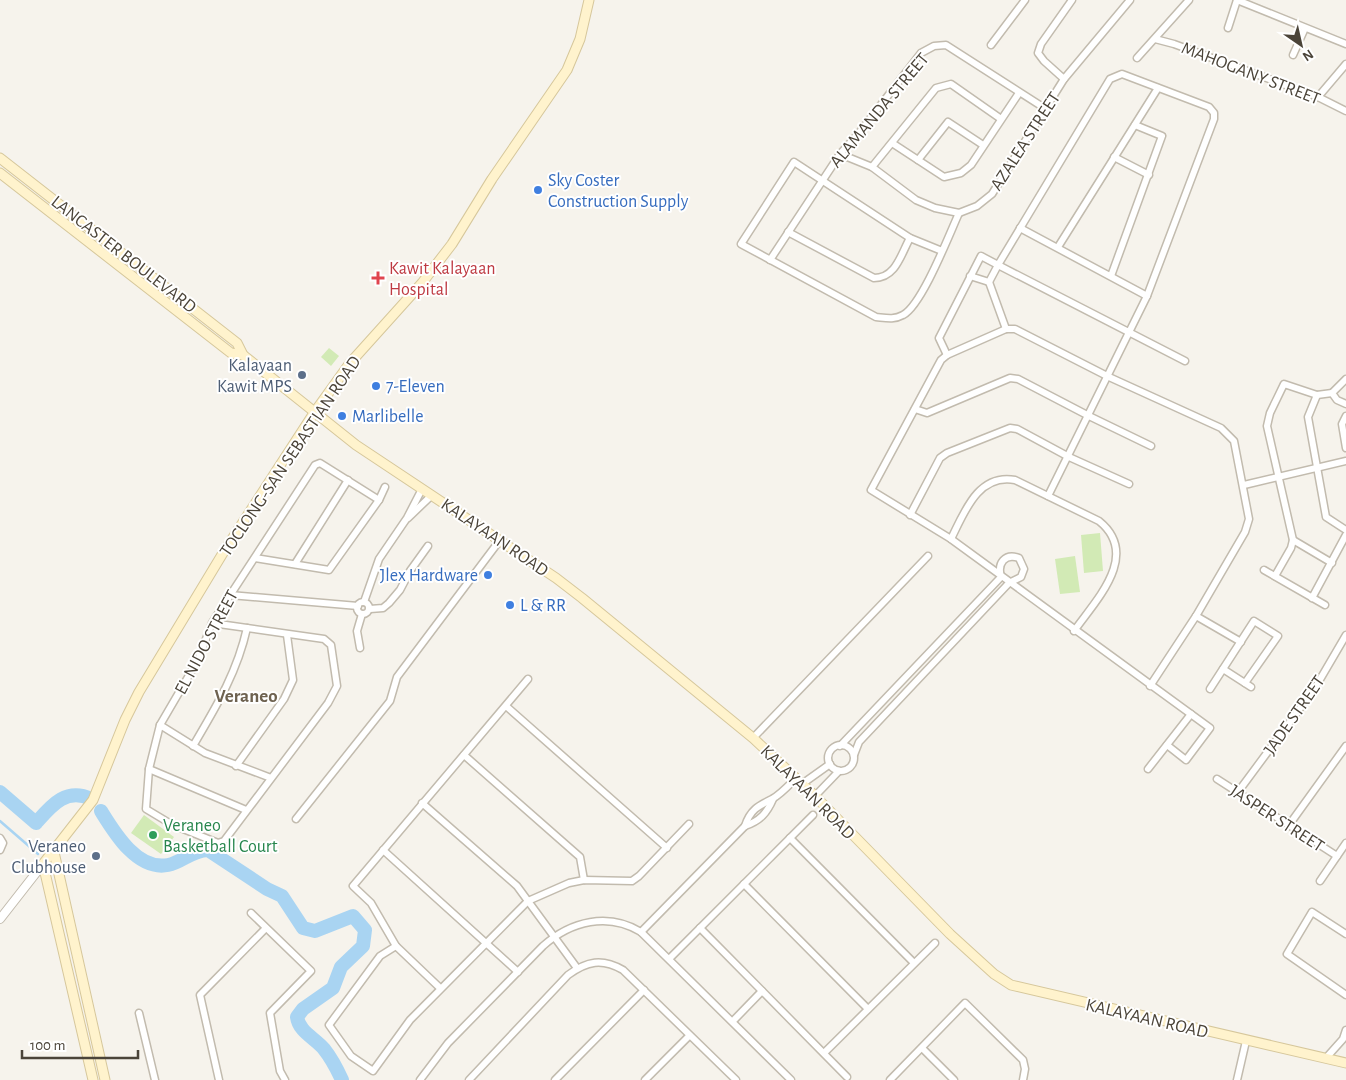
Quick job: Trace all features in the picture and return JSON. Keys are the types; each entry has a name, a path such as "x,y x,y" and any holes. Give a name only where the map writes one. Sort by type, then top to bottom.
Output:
{"main road":[{"name":"TOCLONG-SAN SEBASTIAN ROAD","path":"43,864 93,800 131,707 176,629 314,413 350,363 422,283 452,244 492,179 567,70 580,39 589,0"},
{"name":"LANCASTER BOULEVARD","path":"0,158 237,343 243,355 314,413"},
{"name":"LANCASTER BOULEVARD","path":"0,173 231,353 243,355"},
{"name":"KALAYAAN ROAD","path":"314,413 356,445 500,540 582,598 753,738 815,796 950,934 994,974 1011,985 1346,1063"},
{"path":"54,852 105,1080"},
{"path":"43,864 93,1080"},
{"path":"89,1061 100,1058"}],"street":[{"path":"991,45 1025,0"},
{"path":"1064,79 1038,53 1041,44 1071,0"},
{"name":"AZALEA STREET","path":"959,213 977,206 992,194 1064,79 1130,0"},
{"path":"1137,58 1189,0"},
{"path":"1228,28 1237,0 1346,44"},
{"path":"1293,55 1305,28"},
{"name":"MAHOGANY STREET","path":"1155,39 1174,44 1318,97 1346,111"},
{"name":"ALAMANDA STREET","path":"770,260 840,154 859,134 921,53 934,46 946,45 1046,109"},
{"path":"1318,97 1346,64"},
{"path":"1006,329 989,282 1110,79 1122,74 1209,107 1214,113 1214,119 1147,296 1109,377 1048,496"},
{"path":"872,167 936,88 951,84 1001,118"},
{"path":"1058,247 1158,88"},
{"path":"892,143 944,177 961,173 966,169 1019,93"},
{"path":"918,160 948,122 983,145"},
{"path":"1111,276 1162,136 1135,125"},
{"path":"840,154 872,167 916,200 935,208 959,213 942,251 917,301 905,315 893,319 876,318 741,244 794,162 910,238 942,251"},
{"path":"1114,157 1149,175"},
{"path":"1020,228 1147,296"},
{"path":"788,232 874,278 884,278 891,274 910,238"},
{"path":"947,355 939,338 981,256 1129,334 1185,361"},
{"path":"970,276 989,282"},
{"path":"1150,686 1196,616 1245,532 1248,519 1244,484 1234,441 1220,428 1109,377 1022,331 1006,329 947,355 941,360 871,490 951,539 1074,631 1150,686 1210,728 1186,760 1166,745"},
{"path":"915,410 927,413 1010,378 1018,379 1151,446"},
{"path":"1275,576 1291,548 1292,540 1280,477 1267,426 1270,413 1284,384 1317,395 1332,393 1346,379"},
{"path":"1332,393 1337,400 1346,404"},
{"path":"1317,395 1308,417 1326,517 1346,530"},
{"path":"1346,416 1342,424 1346,448"},
{"path":"910,515 940,458 946,453 1001,430 1017,429 1068,457 1130,484"},
{"path":"1244,484 1346,461"},
{"name":"EL NIDO STREET","path":"246,810 221,843 171,824 146,809 149,769 160,725 198,660 212,623 317,464 348,480"},
{"path":"295,564 348,480 379,500"},
{"path":"951,539 972,497 978,490 999,480 1015,480 1099,521 1109,529 1113,537 1117,560 1114,573 1074,631"},
{"path":"255,558 329,570 379,500 385,487"},
{"path":"362,614 358,612 379,559 407,518 422,489"},
{"path":"407,518 432,495"},
{"path":"1312,598 1346,535"},
{"path":"296,819 390,701 397,677 500,540"},
{"path":"1292,540 1332,563"},
{"path":"362,614 366,614 370,609 383,608 389,603 400,590 410,571 428,546"},
{"path":"753,738 928,556"},
{"path":"815,796 839,771 850,767 859,742 1009,582 1018,580 1024,574 1024,565 1019,558 1010,556 1003,560 999,568 1001,577"},
{"path":"1264,570 1325,605"},
{"path":"830,764 830,752 851,736 1001,577"},
{"path":"230,595 368,604 370,609"},
{"path":"360,648 357,630 362,614"},
{"path":"1196,616 1241,642"},
{"path":"1210,689 1254,622 1278,636 1248,685 1224,668"},
{"path":"149,769 246,810 332,698 337,686 331,645 324,639 212,623"},
{"path":"193,746 234,674 241,655 247,628"},
{"path":"236,766 284,699 293,680 287,635"},
{"name":"JADE STREET","path":"1238,792 1315,688 1346,635"},
{"path":"440,988 396,946 371,903 353,886 528,679"},
{"path":"506,706 667,848"},
{"path":"1148,769 1191,714"},
{"path":"160,725 205,753 270,778"},
{"path":"840,746 847,747 854,755"},
{"path":"1289,825 1346,746"},
{"path":"464,755 580,857 584,880"},
{"path":"745,826 748,815 762,803 773,799 799,781 830,764"},
{"path":"830,764 839,771"},
{"name":"JASPER STREET","path":"1217,779 1337,856"},
{"path":"641,932 745,826 756,822 768,810 773,799"},
{"path":"422,803 517,886 577,968"},
{"path":"670,958 813,815"},
{"path":"396,946 380,956 329,1025 351,1056 373,1071 410,1020 528,901 569,883 584,880 632,881 689,824"},
{"path":"0,838 3,844 0,850"},
{"path":"790,838 914,963"},
{"path":"1320,881 1346,844"},
{"path":"382,850 518,972"},
{"name":"TOCLONG-SAN SEBASTIAN ROAD","path":"0,919 43,864"},
{"path":"744,884 868,1009"},
{"path":"1346,934 1312,912 1287,954 1346,995"},
{"path":"251,913 265,929 311,971 270,1013 280,1070 285,1080"},
{"path":"420,1080 448,1043 553,937 576,925 594,921 631,926 641,932 670,958 792,1080"},
{"path":"700,928 847,1077"},
{"path":"220,1080 200,996 265,929"},
{"path":"824,1053 935,943"},
{"path":"469,1080 577,968 588,963 611,963 623,970 735,1080"},
{"path":"555,1080 644,990"},
{"path":"733,1021 762,991"},
{"path":"890,1080 965,1003 1023,1060 1025,1064 1023,1080"},
{"path":"139,1013 155,1080"},
{"path":"1326,1058 1343,1039 1346,1030"},
{"path":"645,1080 689,1036"},
{"path":"1237,1080 1246,1040"},
{"path":"922,1048 954,1080"}],"green space":[{"path":"329,348 339,356 331,366 321,357"},
{"path":"1100,533 1103,571 1084,573 1081,535"},
{"path":"1075,556 1080,592 1060,594 1055,559"},
{"name":"Veraneo Basketball Court","path":"144,815 174,837 161,854 131,833"}],"waterway":[{"path":"0,792 36,823 47,810 60,800 74,795 91,799"},
{"path":"101,811 120,839 146,862 168,865 196,852 208,850 267,889 282,896 303,928 315,931 353,916 365,930 363,946 341,967 333,988 303,1009 297,1017 304,1031 327,1053 342,1080"},
{"path":"0,821 38,854"}],"place":[{"name":"Sky Coster Construction Supply","path":"538,190"},
{"name":"Kawit Kalayaan Hospital","path":"378,278"},
{"name":"Kalayaan Kawit MPS","path":"302,375"},
{"name":"7-Eleven","path":"376,386"},
{"name":"Marlibelle","path":"342,416"},
{"name":"Jlex Hardware","path":"488,575"},
{"name":"L & RR","path":"510,605"},
{"name":"Veraneo Basketball Court","path":"153,835"},
{"name":"Veraneo Clubhouse","path":"96,856"}],"district":[{"name":"Veraneo","path":"246,695"}]}
